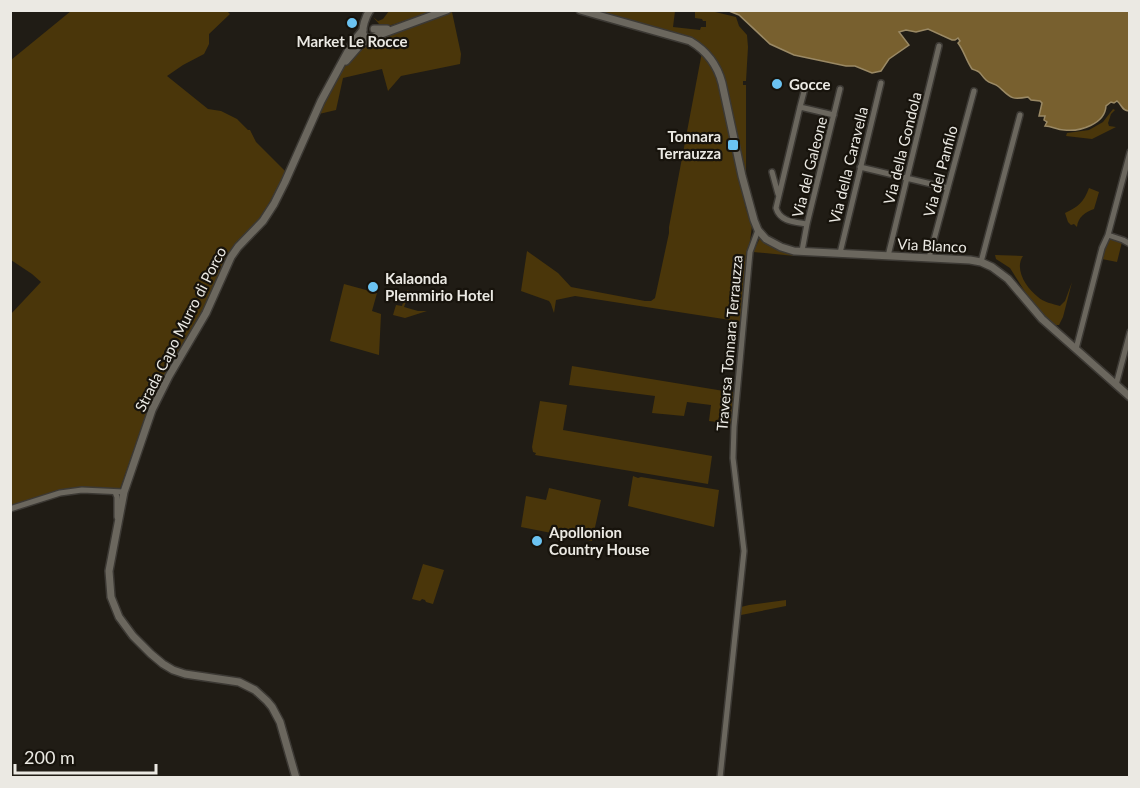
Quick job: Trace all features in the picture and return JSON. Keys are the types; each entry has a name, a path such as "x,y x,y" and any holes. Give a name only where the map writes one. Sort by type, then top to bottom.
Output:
{"street":[{"path":"369,32 365,18 371,10"},
{"path":"340,67 353,42 369,32 405,25 447,10"},
{"path":"580,10 690,41 711,58 723,83 744,186 758,230"},
{"path":"340,67 369,32"},
{"name":"Via della Gondola","path":"888,256 939,46"},
{"name":"Strada Capo Murro di Porco","path":"296,777 280,722 272,707 262,696 239,682 185,674 163,664 125,626 114,607 108,582 124,492 148,419 161,390 206,313 231,257 263,221 274,204 321,101 340,67"},
{"name":"Via della Caravella","path":"840,253 881,83"},
{"path":"805,88 776,208 779,216 786,220 807,225"},
{"name":"Via del Galeone","path":"802,252 840,89"},
{"name":"Via del Panfilo","path":"929,258 974,91"},
{"path":"800,107 834,115"},
{"path":"981,262 1020,115"},
{"path":"1076,349 1130,152"},
{"path":"860,167 948,188"},
{"path":"772,172 779,195"},
{"name":"Via Blanco","path":"758,230 766,239 794,251 981,262 1008,279 1033,310 1130,397"},
{"name":"Traversa Tonnara Terrauzza","path":"720,777 744,551 733,458 734,427 750,252 758,230"},
{"path":"1108,235 1130,244"},
{"path":"1116,385 1130,332"},
{"path":"10,509 60,493 82,490 124,492"},
{"path":"115,492 117,497 116,529"}],"shaded area":[{"path":"71,11 227,11 230,14 209,34 209,44 204,54 167,76 208,109 221,111 237,119 250,130 256,142 286,172 257,222 230,252 206,305 174,360 171,360 144,420 120,489 64,490 11,507 10,315 41,282 11,260 11,60"},
{"path":"389,11 436,11 377,28 379,24 373,17 378,21 383,19"},
{"path":"595,11 675,11 673,27 700,30 701,27 706,27 706,21 695,18 695,11 711,11 736,17 739,26 747,35 748,47 746,81 743,81 743,85 746,85 746,171 744,171 725,79 718,63 707,49 685,36"},
{"path":"729,11 1129,11 1129,111 1123,109 1117,101 1111,102 1106,106 1101,118 1091,126 1077,130 1064,130 1045,126 1047,122 1044,120 1045,116 1039,116 1042,103 1028,97 1012,97 972,69 958,43 960,41 958,38 952,40 928,29 899,32 909,45 889,59 881,71 872,73 855,66 794,55 770,44 739,15"},
{"path":"452,12 461,54 460,64 401,76 388,91 382,69 343,78 336,110 319,114 331,89 358,51 376,39 402,28"},
{"path":"702,52 713,67 719,83 746,209 752,226 743,322 575,296 556,300 554,313 549,301 521,291 527,251 558,273 571,287 645,301 655,298"},
{"path":"1113,109 1115,110 1108,123 1109,126 1116,127 1092,139 1066,136 1067,133 1089,130 1103,122"},
{"path":"1089,188 1099,192 1094,209 1082,215 1077,227 1074,224 1071,225 1065,213 1080,204"},
{"path":"760,238 773,248 795,256 753,252"},
{"path":"1110,238 1122,242 1117,262 1102,259 1106,242"},
{"path":"995,255 1023,256 1020,267 1026,284 1040,299 1048,303 1060,306 1065,301 1072,282 1059,325 1054,325 1032,303 1010,268 996,259"},
{"path":"344,284 377,293 372,311 381,314 379,355 330,341"},
{"path":"407,290 417,294 416,296 409,293 404,307 427,311 405,318 393,315 396,305 402,306"},
{"path":"572,366 736,393 733,424 709,421 711,405 687,402 684,416 652,413 655,396 569,385"},
{"path":"540,401 567,405 563,430 712,456 708,484 535,455 532,447"},
{"path":"633,476 719,490 714,527 628,506"},
{"path":"549,488 601,500 592,541 521,527 526,496 546,500"},
{"path":"423,564 444,570 433,604 422,599 420,601 412,599"},
{"path":"786,600 786,606 741,615 741,607"}],"place":[{"name":"Market Le Rocce","path":"352,23"},
{"name":"Gocce","path":"777,84"},
{"name":"Tonnara Terrauzza","path":"733,145"},
{"name":"Kalaonda Plemmirio Hotel","path":"373,287"},
{"name":"Apollonion Country House","path":"537,541"}]}
